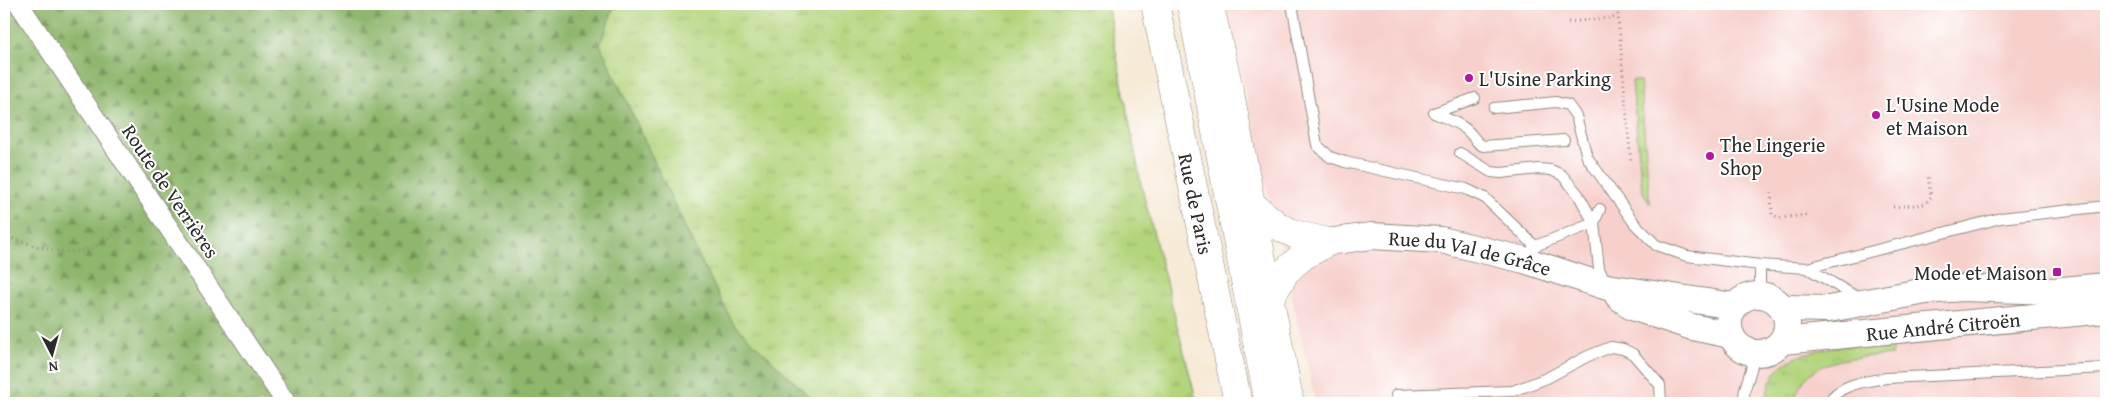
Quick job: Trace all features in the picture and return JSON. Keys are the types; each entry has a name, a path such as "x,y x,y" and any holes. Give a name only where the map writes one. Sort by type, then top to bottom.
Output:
{"main road":[{"name":"Rue de Paris","path":"1155,4 1238,403"},
{"name":"Rue de Paris","path":"1191,4 1269,403"},
{"path":"1208,4 1230,93 1290,403"},
{"path":"1251,204 1278,226 1294,234 1328,242"},
{"path":"1270,300 1286,271 1303,256 1328,242"}],"street":[{"name":"Route de Verrières","path":"19,4 286,403"},
{"name":"Rue du Val de Grâce","path":"1328,242 1372,236 1441,240 1529,253 1607,288 1632,307 1692,327 1730,335"},
{"name":"Rue André Citroën","path":"1785,308 1829,309 1926,291 1962,288 2052,291 2106,286"},
{"name":"Rue du Val de Grâce","path":"1607,288 1734,306"},
{"path":"1760,294 1775,299 1785,308 1788,320 1787,330 1782,341 1772,350 1756,353 1741,348 1730,335 1728,325 1734,306 1741,299 1750,295 1760,294"},
{"name":"Rue André Citroën","path":"1782,341 2106,310"}],"lane":[{"path":"1292,4 1318,146 1330,156 1345,162 1466,189 1485,198 1529,253 1594,223 1600,209"},
{"path":"1475,98 1434,112 1458,124 1469,132 1477,143 1483,146 1564,140"},
{"path":"1494,108 1556,102 1568,105 1576,116 1587,157 1635,224 1656,244 1687,256 1760,266 1807,268 2001,218 2106,206"},
{"path":"1460,153 1491,172 1539,169 1551,170 1562,175 1578,194 1594,223 1599,269 1607,288"},
{"path":"1760,266 1760,294"},
{"path":"1807,268 1868,303"},
{"path":"1396,395 1513,391 1547,378 1588,356 1611,347 1623,349 1633,354 1660,385 1661,403"},
{"path":"1744,403 1745,389 1756,353"},
{"path":"1828,403 1834,394 1856,384 1886,378 2106,368"}],"path":[{"path":"1617,4 1631,163"},
{"path":"1568,22 1618,17"},
{"path":"1893,207 1925,204 1930,196 1928,176"},
{"path":"1771,193 1772,214 1779,218 1808,215"},
{"path":"4,235 42,249 80,251 109,239 154,208"}],"shaded area":[{"path":"1225,4 2106,4 2106,403 1316,403"}],"green space":[{"path":"4,4 615,4 600,45 696,251 733,323 816,403 4,403"},
{"path":"615,4 1107,4 1141,184 1197,403 816,403 733,323 696,251 600,45"},
{"path":"1632,81 1640,81 1650,204 1642,190"},
{"path":"1891,343 1892,355 1847,359 1833,362 1820,368 1808,376 1800,387 1794,403 1767,403 1770,383 1779,368 1794,358 1832,348"}],"place":[{"name":"L'Usine Parking","path":"1469,78"},
{"name":"L'Usine Mode et Maison","path":"1876,115"},
{"name":"The Lingerie Shop","path":"1710,156"},
{"name":"Mode et Maison","path":"2057,272"}]}
